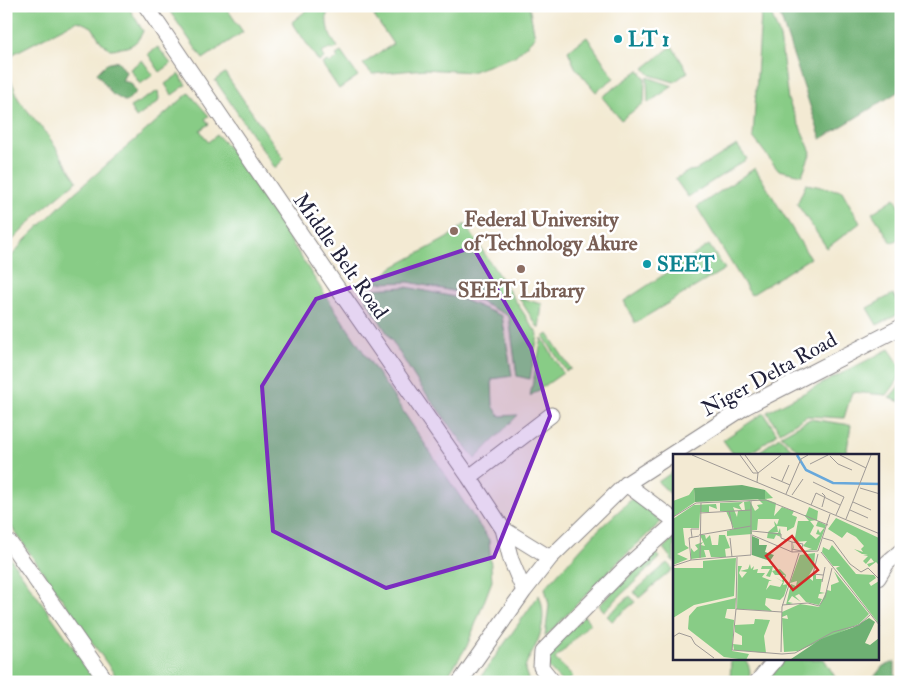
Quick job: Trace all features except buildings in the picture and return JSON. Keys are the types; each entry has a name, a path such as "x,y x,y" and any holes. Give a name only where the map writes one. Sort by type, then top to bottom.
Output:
{"street":[{"name":"Middle Belt Road","path":"146,6 503,529 511,560 524,592"},
{"name":"Niger Delta Road","path":"674,454 745,406 901,327"},
{"path":"468,477 551,416"},
{"name":"Niger Delta Road","path":"460,682 550,558 626,484 673,455"},
{"path":"626,484 673,521"},
{"path":"553,682 541,666 542,652 618,575 673,523"},
{"name":"Middle Belt Road","path":"503,529 550,558"},
{"path":"6,546 10,542 107,682"},
{"path":"880,575 887,563 901,551"},
{"path":"757,682 775,660"}],"highlighted area":[{"path":"473,247 531,348 550,416 494,557 386,588 273,531 262,386 316,299"}],"green space":[{"path":"6,6 128,6 143,31 130,46 110,49 101,42 92,27 78,21 13,54 8,73 19,100 49,137 77,181 44,208 6,247"},
{"path":"166,6 225,6 243,32 203,59"},
{"path":"312,6 328,6 328,28 331,38 338,47 333,50 330,48 322,53 324,58 319,62 292,22"},
{"path":"388,6 529,6 535,37 515,56 471,72 425,69 372,74 363,64 393,44 374,16"},
{"path":"764,6 768,6 780,37 788,100 811,152 802,175 778,170 753,137 761,15"},
{"path":"777,6 901,6 901,90 821,139"},
{"path":"587,37 614,78 596,92 575,67 568,51"},
{"path":"672,46 688,72 674,82 650,75 644,68"},
{"path":"158,47 171,64 160,72 148,54"},
{"path":"341,52 358,76 339,89 322,64 327,61 330,63 338,58 336,55"},
{"path":"142,60 153,75 140,84 130,69"},
{"path":"118,61 126,72 122,81 131,83 136,92 126,102 112,94 97,73 106,64"},
{"path":"639,70 645,78 644,103 621,120 602,97"},
{"path":"225,73 284,159 275,168 215,80"},
{"path":"179,74 186,85 172,95 165,84"},
{"path":"647,77 673,86 648,103"},
{"path":"158,91 158,102 136,118 130,107"},
{"path":"189,93 209,116 205,119 209,124 200,130 208,142 217,135 226,144 489,540 492,581 467,646 444,682 120,682 6,519 6,464 14,424 6,422 6,263 25,240 73,194"},
{"path":"737,145 747,159 688,197 675,179 689,171 696,170"},
{"path":"755,168 810,258 751,295 697,207"},
{"path":"806,184 842,191 860,223 827,248 797,204"},
{"path":"895,198 901,208 901,237 892,243 872,213"},
{"path":"465,224 538,335 530,379 517,376 509,316 462,293 409,282 375,283 392,268 447,238"},
{"path":"709,245 725,269 635,323 624,301"},
{"path":"406,287 459,298 502,316 512,376 492,379 493,406 500,416 518,415 475,459 419,384 366,299 370,289"},
{"path":"893,294 901,307 901,313 877,325 867,308"},
{"path":"519,298 542,304 539,329"},
{"path":"548,334 571,369 566,371 544,337"},
{"path":"542,338 563,373 530,396"},
{"path":"889,349 900,368 900,377 887,395 852,392 844,418 807,416 780,432 767,412"},
{"path":"901,384 901,402 889,398"},
{"path":"764,413 777,434 749,454 733,454 723,440"},
{"path":"810,419 851,425 846,454 802,454 781,435"},
{"path":"779,437 797,454 777,454 776,452 773,454 756,454"},
{"path":"673,472 673,496 658,482"},
{"path":"634,497 661,522 618,562 545,637 549,605 545,588 597,531"},
{"path":"673,538 673,561 663,548"},
{"path":"655,552 660,558 604,611 599,605"},
{"path":"10,558 98,682 6,682 6,561"},
{"path":"667,563 673,569 639,598 634,592"},
{"path":"539,595 543,616 537,643 525,667 529,682 477,682"},
{"path":"630,596 635,602 612,621 607,616"},
{"path":"584,616 590,623 555,659 573,676 567,682 562,682 546,665 549,652"},
{"path":"731,660 746,660 750,670 747,682 730,682"},
{"path":"783,660 825,660 838,682 765,682"},
{"path":"895,662 895,675 899,682 870,682 883,666"}],"place":[{"name":"LT 1","path":"618,39"},
{"name":"Federal University of Technology Akure","path":"454,231"},
{"name":"SEET","path":"647,264"},
{"name":"SEET Library","path":"521,269"}]}
